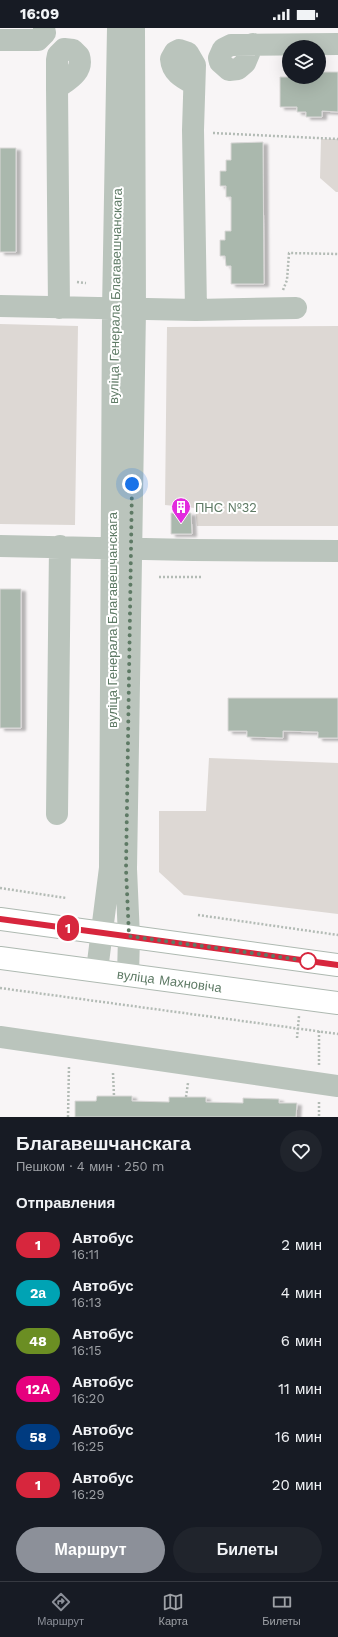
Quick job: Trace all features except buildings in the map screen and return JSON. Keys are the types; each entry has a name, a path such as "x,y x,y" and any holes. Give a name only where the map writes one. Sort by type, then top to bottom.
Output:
{"main road":[{"path":"0,919 338,965"},
{"name":"вуліца Махновіча","path":"0,958 338,1003"}],"street":[{"path":"13,36 38,40 46,33 44,28"},
{"name":"вуліца Генерала Благавешчанскага","path":"96,970 110,868 122,547 114,310 118,28"},
{"path":"128,975 129,936 126,869 122,547 136,310 134,28"},
{"path":"253,44 338,44"},
{"path":"194,84 193,130 196,310"},
{"path":"57,88 59,308"},
{"path":"0,306 114,310 296,308"},
{"path":"0,546 338,551"},
{"path":"57,814 60,546"},
{"path":"0,1037 338,1086"}],"path":[{"path":"212,133 338,139"},
{"path":"281,292 287,280 289,253 338,254"},
{"path":"159,577 202,577"},
{"path":"0,888 66,898"},
{"path":"198,915 338,935"},
{"path":"0,988 338,1034"},
{"path":"319,1041 320,1031"},
{"path":"68,1117 69,1065"},
{"path":"113,1072 114,1096"},
{"path":"186,1097 188,1082"}],"shaded area":[{"path":"321,139 338,139 338,192 336,192 320,178"},
{"path":"0,324 78,326 75,525 0,524"},
{"path":"338,326 338,526 197,526 195,508 165,505 167,327"},
{"path":"209,758 338,763 338,914 184,895 159,872 159,811 206,811"}],"bus line":[{"name":"1","path":"0,919 338,965"}],"place":[{"name":"ПНС №32","path":"181,524"}],"route":[{"path":"132,484 126,869 129,936 308,961"}]}
